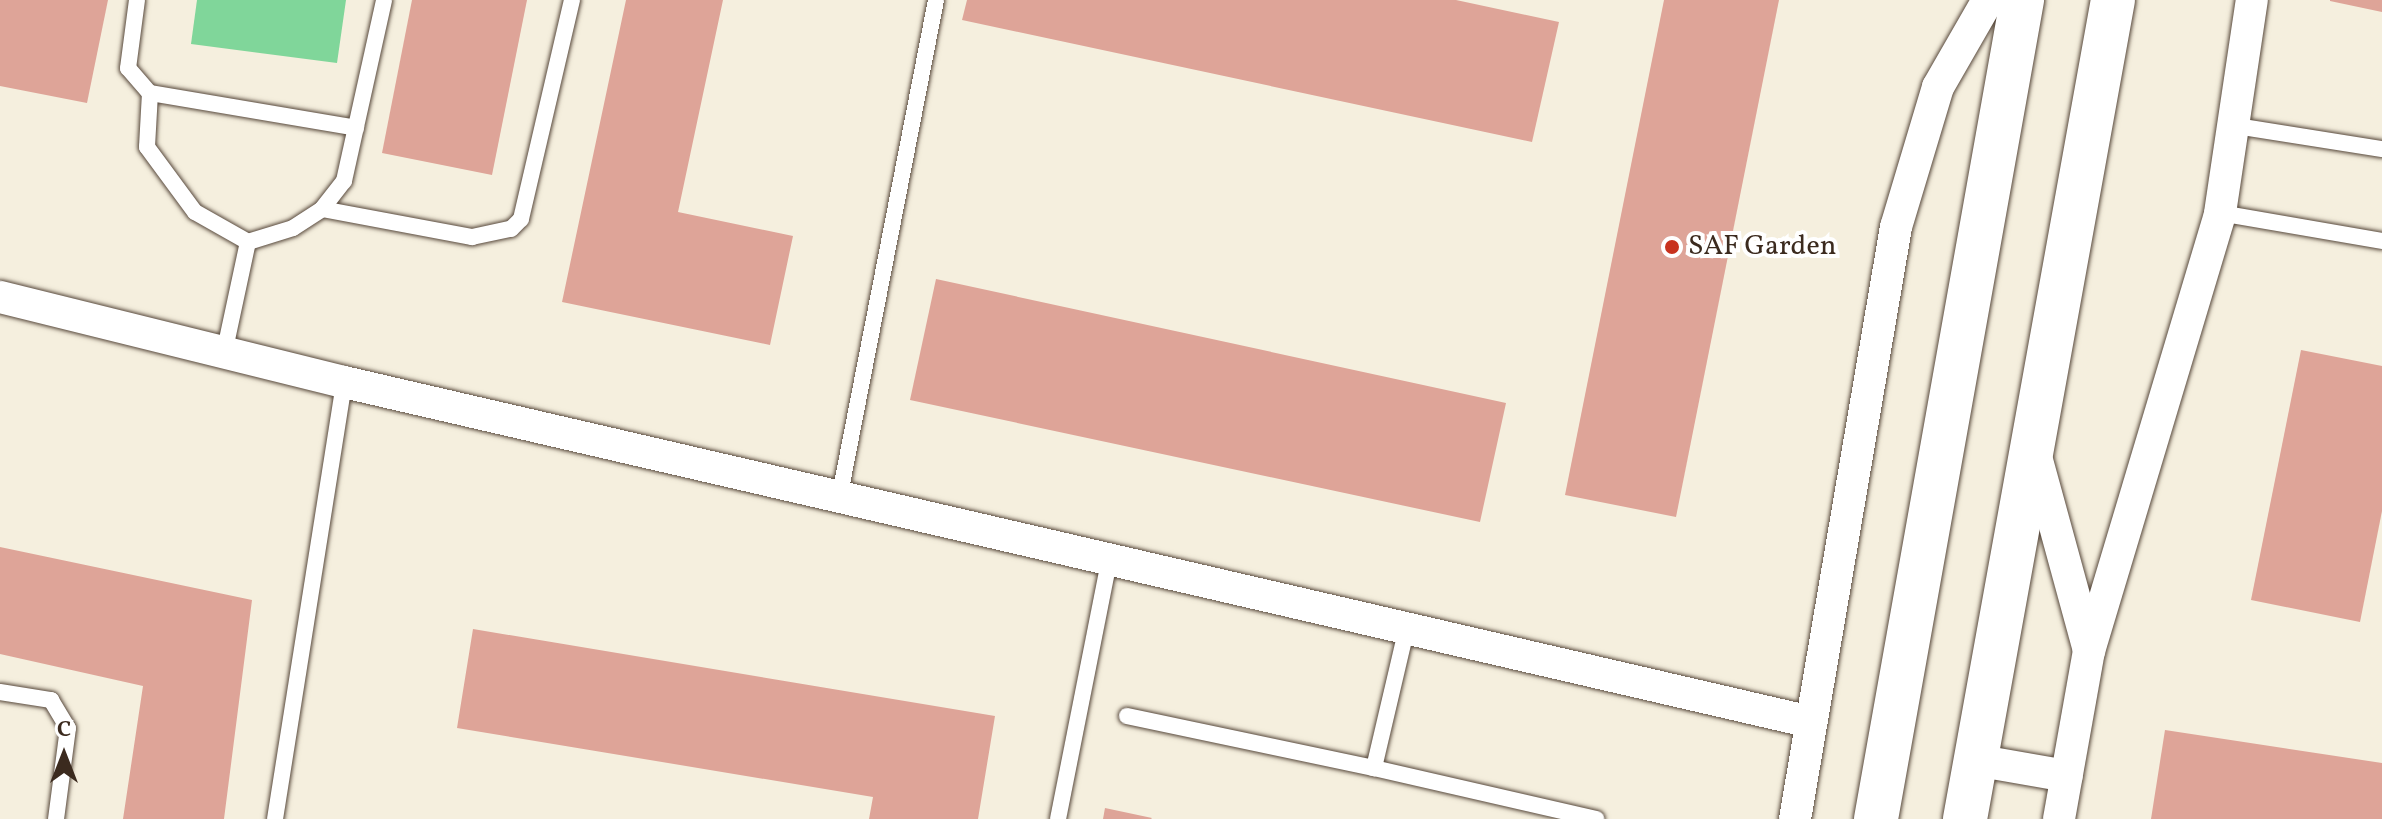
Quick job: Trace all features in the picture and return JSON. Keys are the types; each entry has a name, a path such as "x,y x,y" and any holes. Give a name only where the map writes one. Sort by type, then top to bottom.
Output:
{"main road":[{"path":"1876,819 2022,0"},
{"path":"1965,819 2113,0"}],"street":[{"path":"1795,819 1896,227 1938,87 1988,0"},
{"path":"2059,819 2089,651 2220,213 2230,125 2252,0"},
{"path":"0,297 225,349 344,382 840,494 1811,722"},
{"path":"2032,444 2089,651"},
{"path":"1975,760 2067,776"}],"lane":[{"path":"137,0 128,68 150,93 356,128"},
{"path":"150,93 147,147 168,180 195,212 248,242 293,228 322,209 344,181 384,0"},
{"path":"322,209 472,237 511,229 521,219 572,0"},
{"path":"840,494 936,0"},
{"path":"2230,125 2382,149"},
{"path":"2220,213 2382,241"},
{"path":"225,349 248,242"},
{"path":"275,819 344,382"},
{"path":"1058,819 1110,557"},
{"path":"1374,768 1407,627"},
{"path":"0,692 51,700 68,728 56,819"},
{"path":"1127,716 1596,819"}],"green space":[{"path":"197,0 346,0 337,63 191,44"}],"building":[{"path":"0,0 108,0 87,103 0,86"},
{"path":"412,0 527,0 492,175 382,153"},
{"path":"626,0 723,0 678,212 793,236 770,345 562,302"},
{"path":"967,0 1456,0 1559,22 1532,142 962,20"},
{"name":"SAF Garden","path":"1664,0 1779,0 1676,517 1565,495"},
{"path":"2382,0 2382,12 2330,1"},
{"path":"936,279 1506,403 1480,522 910,400"},
{"path":"2301,350 2382,366 2382,511 2360,622 2251,600"},
{"path":"0,547 252,600 224,819 123,819 143,686 0,654"},
{"path":"473,629 995,716 978,819 869,819 873,797 457,728"},
{"path":"2165,730 2382,763 2382,819 2151,819"},
{"path":"1105,808 1152,818 1103,819"}],"place":[{"name":"SAF Garden","path":"1672,247"}]}
